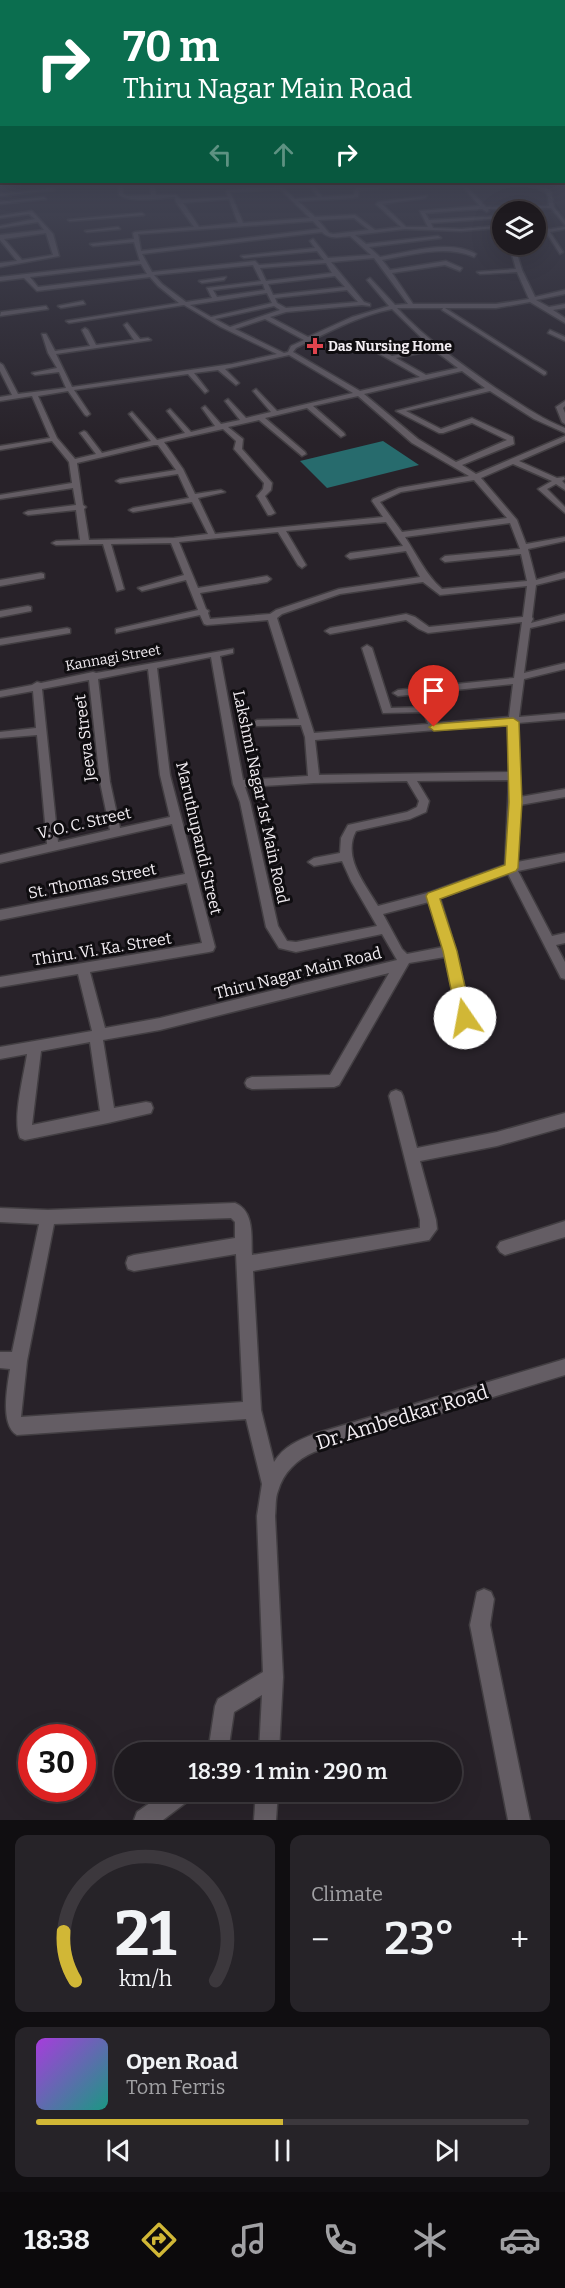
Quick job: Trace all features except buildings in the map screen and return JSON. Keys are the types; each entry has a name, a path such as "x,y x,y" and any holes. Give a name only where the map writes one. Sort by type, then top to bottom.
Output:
{"street":[{"path":"0,279 62,271"},
{"path":"148,271 182,305 286,354 361,395 415,441 476,477 513,520 524,549 532,583 513,722 515,802 511,868 565,974"},
{"path":"25,275 37,289 180,271"},
{"path":"249,275 260,271 275,304 285,310"},
{"path":"334,271 362,303"},
{"path":"395,271 388,272 412,306"},
{"path":"480,272 501,271"},
{"path":"519,271 532,297 531,300"},
{"path":"216,299 209,289 336,274"},
{"path":"202,281 238,277"},
{"path":"370,280 392,307 434,348 461,369 540,421 565,431"},
{"path":"69,321 216,299 350,288"},
{"path":"0,399 220,368 286,354 293,347 392,307 497,308 565,292"},
{"path":"531,300 565,321"},
{"path":"61,306 81,303 88,318"},
{"path":"232,328 285,310 362,303 381,310"},
{"path":"212,318 275,304"},
{"path":"548,309 565,306"},
{"path":"442,307 544,373"},
{"path":"0,320 0,313 46,308"},
{"path":"266,317 309,340"},
{"path":"127,325 138,341"},
{"path":"460,331 475,328"},
{"path":"85,330 94,347"},
{"path":"550,332 565,339"},
{"path":"44,335 60,370 87,414"},
{"path":"51,353 148,340"},
{"path":"349,350 370,346 426,378"},
{"path":"390,358 434,348"},
{"path":"0,365 16,397"},
{"path":"220,368 236,383"},
{"path":"73,462 361,395 461,369"},
{"path":"34,374 60,370"},
{"path":"190,372 205,391"},
{"path":"386,414 492,388"},
{"path":"256,391 276,414"},
{"path":"34,394 54,439 73,462 82,507 85,543"},
{"path":"228,401 245,422"},
{"path":"565,403 559,407 565,422"},
{"path":"310,407 341,435"},
{"path":"205,408 222,427 240,441 238,449 268,483 267,490 261,496 271,513"},
{"path":"170,411 189,435"},
{"path":"400,411 441,432 472,420 510,439 511,442 456,465"},
{"path":"132,414 158,442 180,471 212,535"},
{"path":"261,418 302,454"},
{"path":"84,433 101,456"},
{"path":"565,438 476,477 399,490 378,498 376,501 417,560 425,579 440,592 532,583 565,575"},
{"path":"0,448 54,439"},
{"path":"513,461 561,479 565,489"},
{"path":"120,481 180,471"},
{"path":"561,479 542,489 565,511"},
{"path":"0,497 77,485"},
{"path":"133,510 220,492"},
{"path":"28,513 82,507"},
{"path":"56,543 174,540 388,519"},
{"path":"399,535 513,520"},
{"path":"280,529 302,566"},
{"path":"445,559 524,549 565,539"},
{"path":"174,540 205,611 207,621 272,617 279,612 339,592 425,579"},
{"path":"107,543 120,589"},
{"path":"350,556 408,548"},
{"path":"0,583 41,576"},
{"path":"142,588 190,576"},
{"path":"196,591 267,579"},
{"path":"0,614 28,609"},
{"path":"119,631 205,611"},
{"path":"272,617 310,736 314,779"},
{"path":"330,631 406,617 412,618 422,629 428,630 528,623 565,617"},
{"path":"0,642 67,631"},
{"path":"367,648 387,711 426,709 431,714 434,727"},
{"name":"Kannagi Street","path":"0,694 37,685 230,651"},
{"name":"Lakshmi Nagar 1st Main Road","path":"215,654 238,784 272,927 283,945 296,947 384,929"},
{"name":"Maruthupandi Street","path":"152,665 165,775 174,820 209,947"},
{"path":"398,693 520,679 565,666"},
{"name":"Jeeva Street","path":"93,675 105,782 117,832"},
{"path":"37,685 53,847"},
{"path":"310,736 513,722 565,716"},
{"path":"257,723 305,722"},
{"path":"0,735 42,731"},
{"path":"238,784 314,779 515,776"},
{"path":"314,862 346,856 346,836 352,828 410,815 422,809 424,801 410,778"},
{"path":"515,802 565,793"},
{"name":"V. O. C. Street","path":"0,859 174,820"},
{"name":"Thiru Nagar Main Road","path":"0,1053 160,1024 402,962 346,856"},
{"path":"375,911 433,896 511,868 565,857"},
{"name":"St. Thomas Street","path":"0,915 189,878"},
{"path":"433,896 450,951 465,1018"},
{"path":"548,942 565,938"},
{"name":"Thiru. Vi. Ka. Street","path":"0,982 209,947"},
{"path":"252,1083 334,1081 402,962 450,951"},
{"path":"83,969 98,1035 108,1116"},
{"path":"35,1047 25,1114 25,1133 146,1108"},
{"path":"246,1264 424,1235 429,1228 429,1220 396,1096"},
{"path":"413,1156 497,1139 565,1120"},
{"path":"0,1215 48,1217 235,1210 242,1219 246,1264 252,1410 271,1484"},
{"path":"48,1217 19,1361 12,1418 17,1426 252,1410"},
{"path":"505,1247 565,1229"},
{"path":"134,1263 243,1245"},
{"path":"0,1359 19,1361"},
{"name":"Dr. Ambedkar Road","path":"270,1742 273,1677 266,1516 271,1484 285,1461 297,1450 314,1443 565,1367"},
{"path":"484,1599 480,1625 519,1820"},
{"path":"220,1742 225,1706 273,1677"},
{"path":"145,1820 170,1802"},
{"path":"265,1820 266,1802"}],"water":[{"path":"383,441 419,465 327,488 300,461"}],"place":[{"name":"Das Nursing Home","path":"315,346"}],"route":[{"path":"434,727 513,722 515,802 511,868 433,896 450,951 465,1018"}]}
